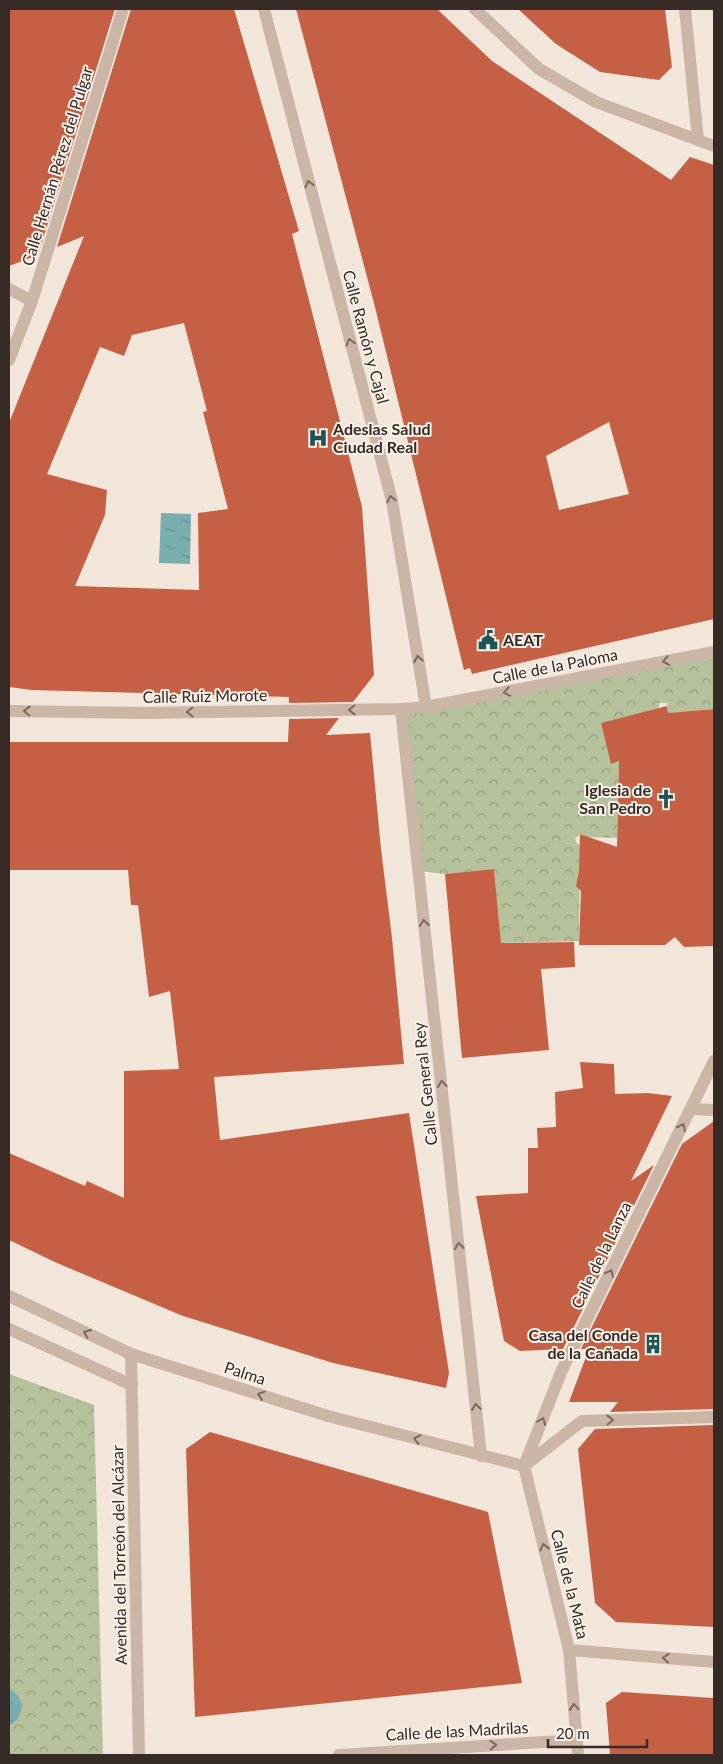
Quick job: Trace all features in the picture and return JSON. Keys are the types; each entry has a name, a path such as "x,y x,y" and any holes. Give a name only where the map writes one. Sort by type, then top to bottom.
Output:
{"street":[{"name":"Calle Hernán Pérez del Pulgar","path":"9,360 32,301 123,9"},
{"name":"Calle Ramón y Cajal","path":"264,9 392,501 426,707"},
{"path":"475,9 539,69 596,102 714,146"},
{"path":"685,12 698,140"},
{"path":"9,289 32,301"},
{"name":"Calle de la Paloma","path":"401,709 426,707 714,652"},
{"name":"Calle Ruiz Morote","path":"9,711 145,713 401,709"},
{"name":"Calle General Rey","path":"401,709 481,1456"},
{"name":"Calle de la Lanza","path":"524,1466 562,1370 714,1062"},
{"path":"691,1109 714,1110"},
{"name":"Palma","path":"9,1296 131,1354 328,1416 481,1456"},
{"path":"9,1329 132,1385"},
{"name":"Avenida del Torreón del Alcázar","path":"131,1354 139,1755"},
{"path":"481,1456 524,1466 582,1421 714,1417"},
{"name":"Calle de la Mata","path":"524,1466 569,1650 578,1755"},
{"path":"569,1650 714,1662"},
{"name":"Calle de las Madrilas","path":"339,1755 577,1740"}],"green space":[{"path":"714,652 714,709 668,713 667,703 659,703 659,711 601,723 611,763 619,761 617,838 586,837 581,834 575,838 577,844 580,845 579,941 501,943 494,869 445,874 419,871 401,709"},
{"path":"9,1374 94,1405 103,1755 9,1755"}],"water":[{"path":"161,513 191,514 190,564 159,563"},
{"path":"9,1689 19,1698 21,1710 18,1719 9,1726"}],"building":[{"path":"9,9 115,9 38,255 9,266"},
{"path":"131,9 234,9 299,231 292,234 362,507 374,675 353,702 289,703 289,697 31,690 9,687 9,423 84,236 57,247","holes":["184,323 207,411 203,412 228,509 198,513 199,590 75,586 105,515 107,490 47,474 100,347 124,356 132,335"]},
{"path":"296,9 437,9 492,61 671,180 690,157 714,165 714,619 472,674 470,668 464,670 375,307","holes":["609,422 629,494 559,510 546,456"]},
{"path":"518,9 665,9 672,67 659,80 600,72 556,44"},
{"name":"Iglesia de San Pedro","path":"667,706 668,713 714,709 714,946 684,947 675,937 665,945 579,945 581,891 576,886 579,871 580,834 617,847 619,761 611,764 601,723"},
{"path":"339,718 326,735 370,733 404,1064 214,1077 220,1140 409,1113 449,1373 446,1388 333,1363 183,1316 57,1263 9,1240 9,1153 85,1186 87,1181 124,1198 124,1071 179,1069 170,991 149,997 138,905 131,905 128,870 9,870 9,742 288,742 289,719"},
{"path":"494,869 501,943 574,942 575,967 541,969 549,1050 462,1058 445,874"},
{"path":"580,1062 614,1064 615,1094 648,1093 672,1096 631,1181 654,1165 563,1349 520,1351 504,1341 476,1196 528,1193 528,1148 538,1148 537,1128 556,1127 555,1092 583,1088"},
{"path":"714,1121 714,1409 610,1412 618,1402 569,1402 589,1349 581,1349 682,1144"},
{"path":"714,1425 714,1627 616,1622 595,1603 578,1449 595,1429"},
{"path":"210,1432 488,1512 522,1683 195,1717 186,1449"},
{"path":"622,1692 714,1698 714,1755 610,1755 606,1703"}],"place":[{"name":"Adeslas Salud Ciudad Real","path":"318,438"},
{"name":"AEAT","path":"488,640"},
{"name":"Iglesia de San Pedro","path":"666,799"},
{"name":"Casa del Conde de la Cañada","path":"653,1344"}]}
